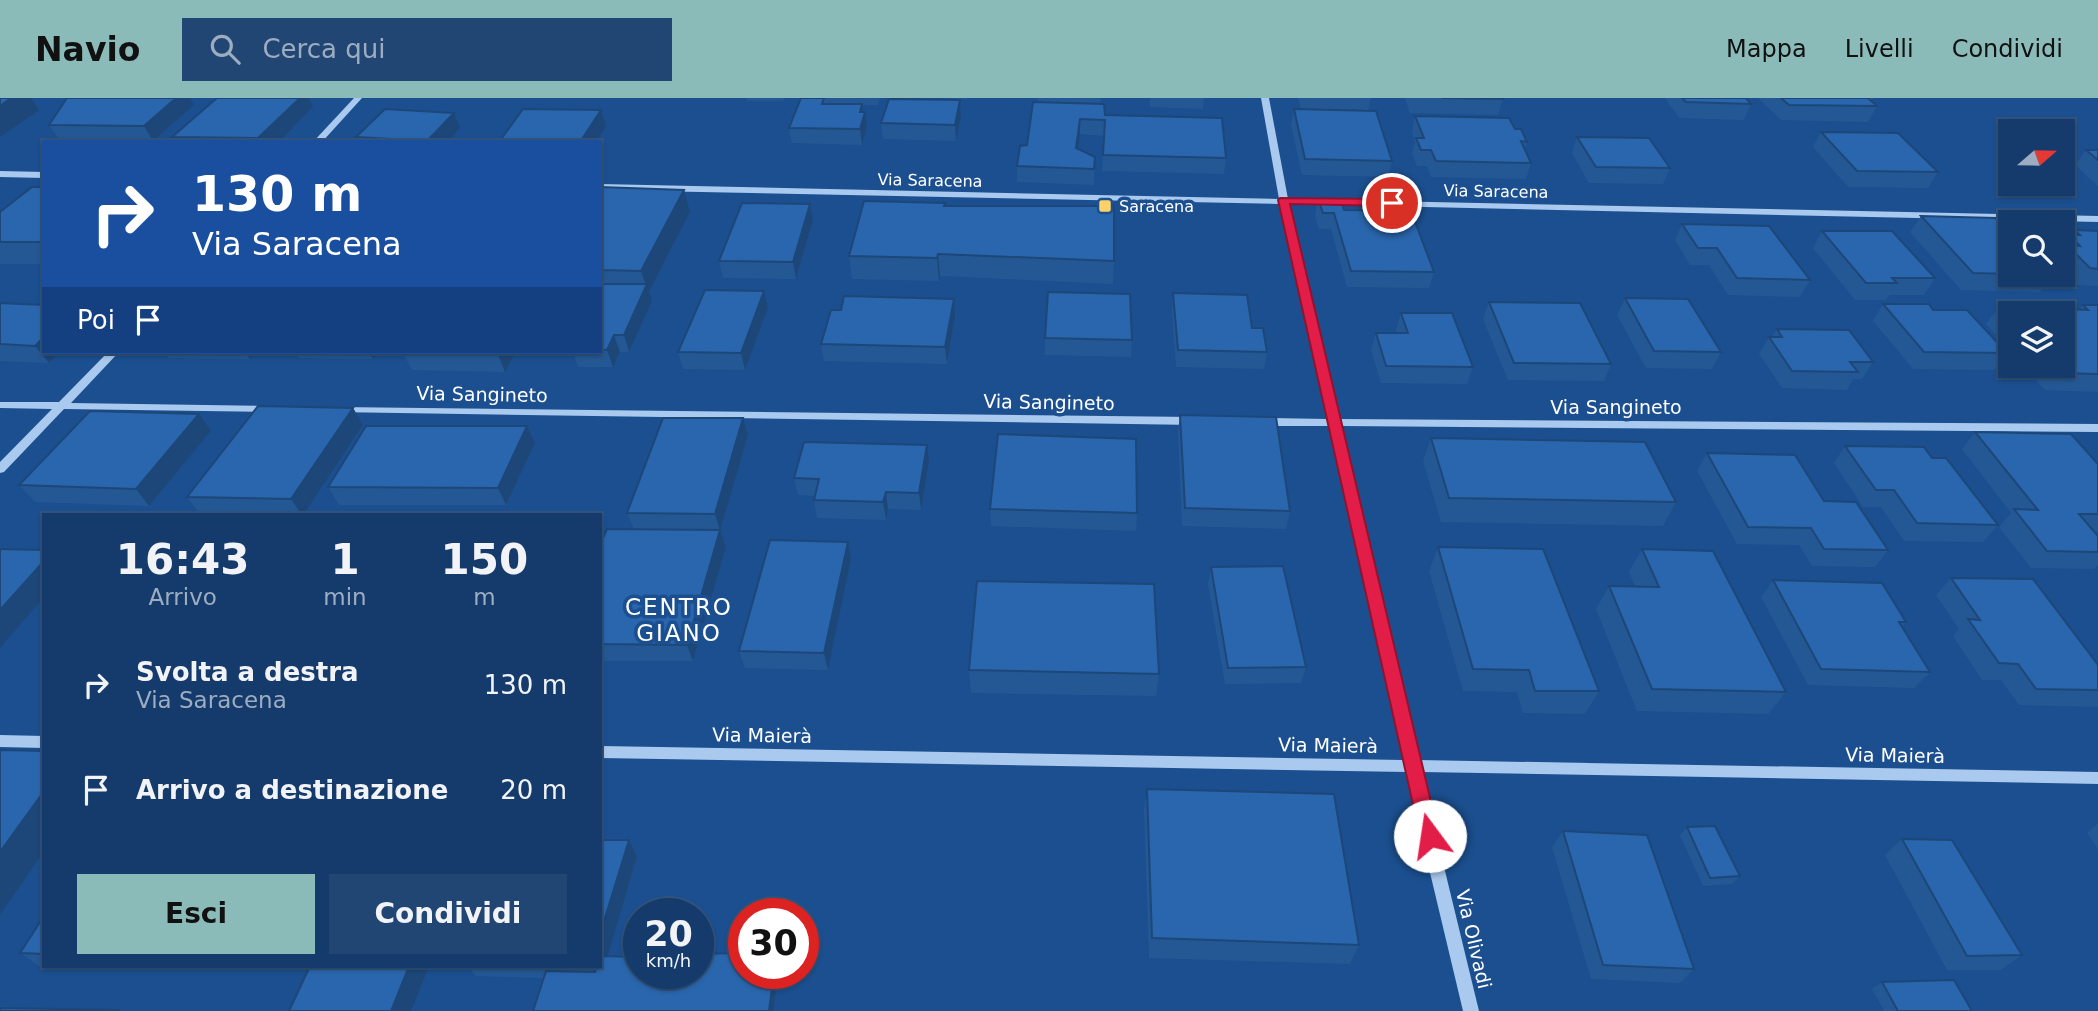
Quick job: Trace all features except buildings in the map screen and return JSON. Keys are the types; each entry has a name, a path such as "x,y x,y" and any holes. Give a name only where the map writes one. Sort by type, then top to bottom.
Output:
{"street":[{"path":"319,140 358,98"},
{"name":"Via Olivadi","path":"1265,98 1284,200 1412,766 1471,1011"},
{"path":"0,174 42,175"},
{"name":"Via Saracena","path":"602,187 2098,219"},
{"path":"0,469 112,354"},
{"path":"0,405 282,409"},
{"name":"Via Sangineto","path":"324,410 1210,421"},
{"name":"Via Sangineto","path":"1252,422 2098,428"},
{"path":"0,741 42,742"},
{"name":"Via Maierà","path":"602,752 2098,778"}],"place":[{"name":"Saracena","path":"1105,206"}],"district":[{"name":"CENTRO GIANO","path":"679,620"}],"route":[{"path":"1392,203 1284,200 1430,836"}]}
